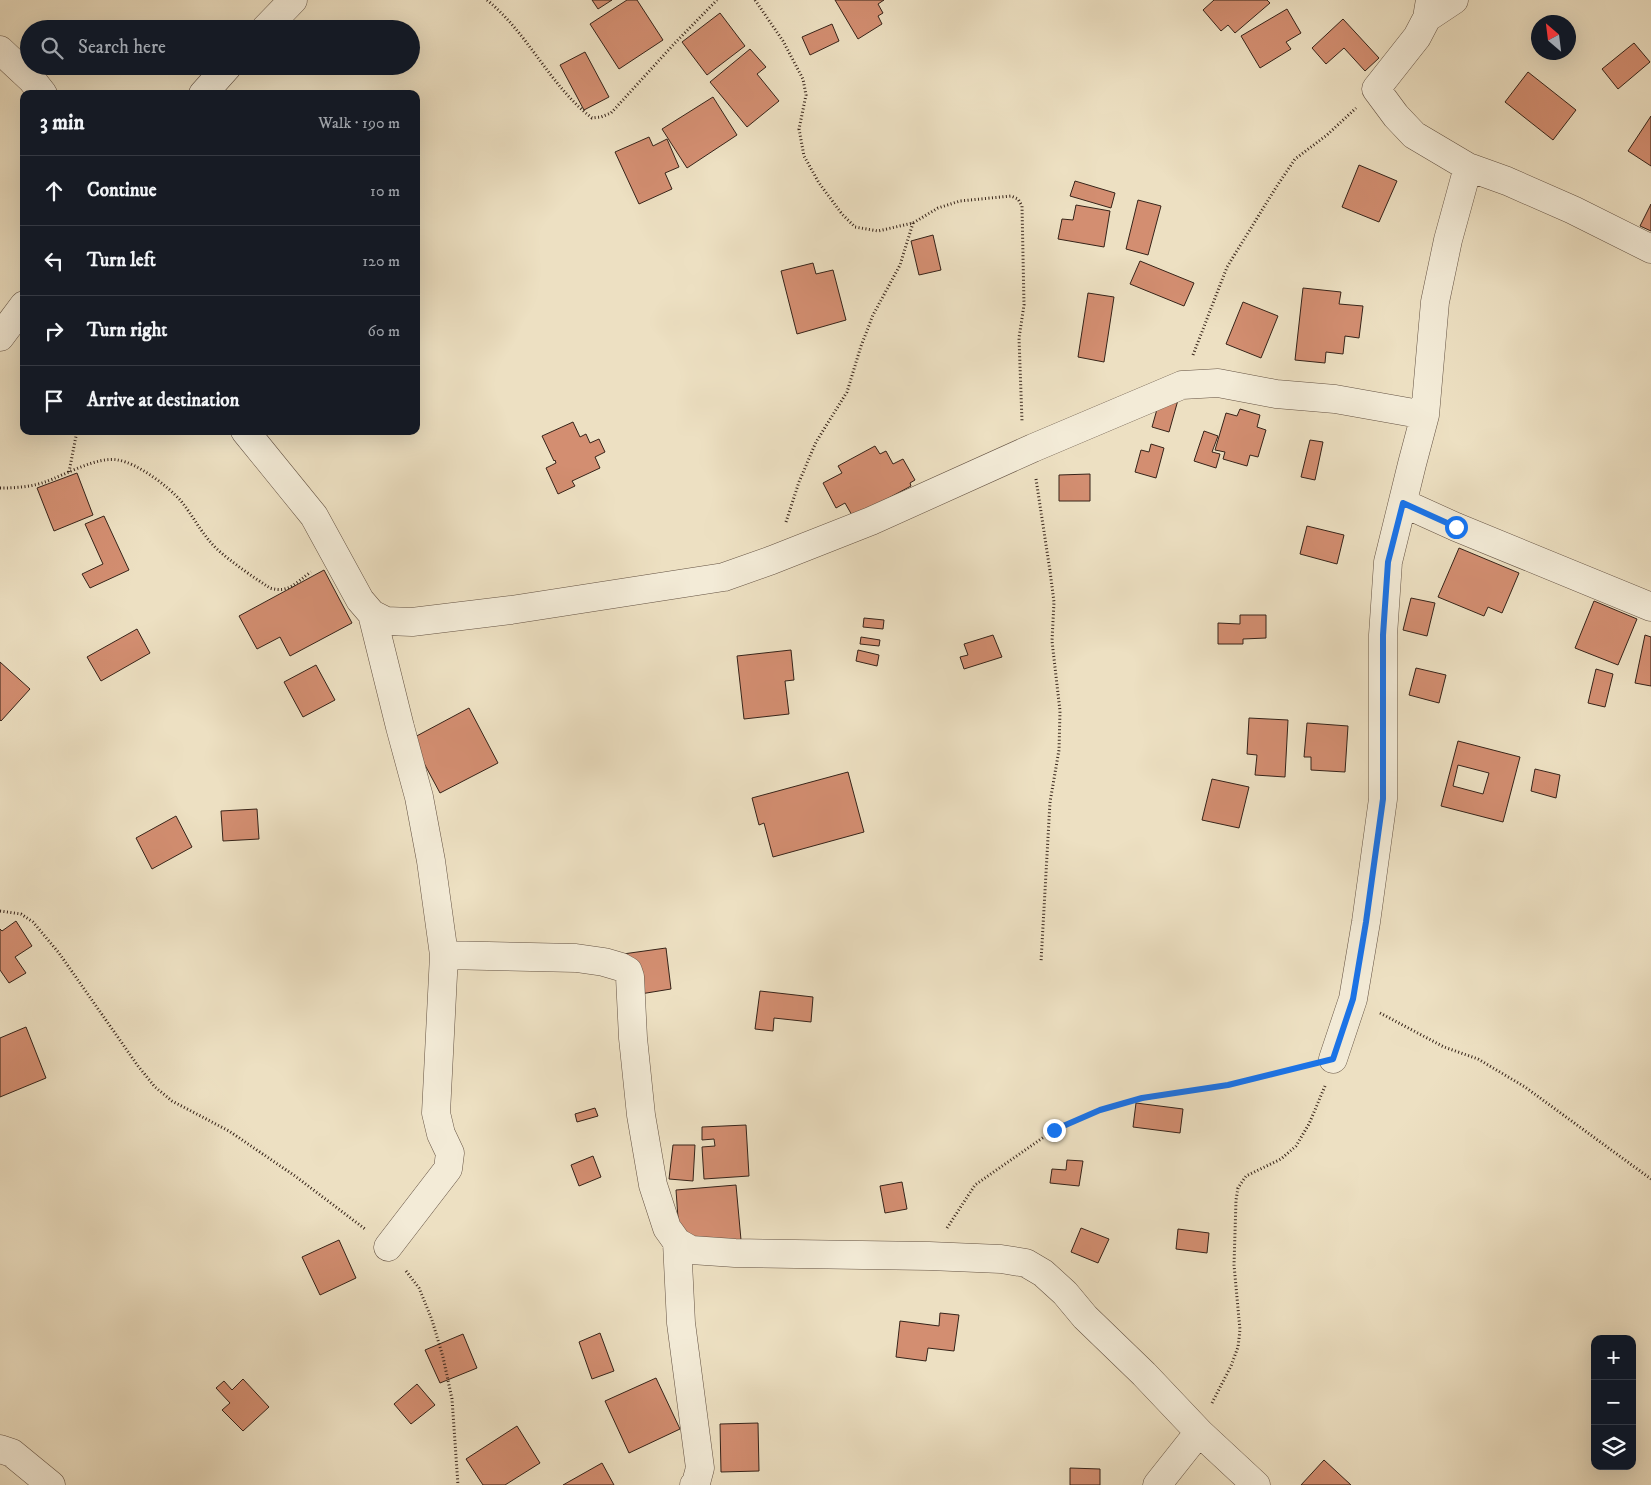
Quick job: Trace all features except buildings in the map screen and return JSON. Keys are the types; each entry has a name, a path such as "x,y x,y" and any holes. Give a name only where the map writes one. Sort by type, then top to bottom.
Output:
{"street":[{"path":"274,20 293,0"},
{"path":"1454,0 1428,9 1417,37 1376,89 1396,116 1414,135 1468,167 1507,181 1574,210 1651,250"},
{"path":"0,50 20,69"},
{"path":"27,75 40,90"},
{"path":"207,90 220,75"},
{"path":"1333,1059 1353,999 1383,799 1383,635 1388,562 1425,415 1435,302 1448,240 1468,167"},
{"path":"0,337 20,310"},
{"path":"248,435 314,516 360,600 372,614 386,621 412,622 511,610 724,577 871,521 1182,384 1218,383 1276,394 1335,399 1425,415"},
{"path":"1403,503 1456,527 1651,607"},
{"path":"372,614 419,797 431,862 444,955 436,1113 441,1134 450,1153 448,1170 388,1247"},
{"path":"444,955 576,958 604,962 622,967 628,971 641,1115 653,1186 667,1228 677,1242 691,1250 735,1253 929,1256 1001,1259 1026,1263 1043,1273 1065,1293 1085,1317 1144,1374 1199,1432 1256,1485"},
{"path":"677,1242 681,1323 700,1468 696,1484 694,1485"},
{"path":"1157,1485 1199,1432"},
{"path":"0,1448 12,1453 51,1485"}],"path":[{"path":"487,0 513,24 567,95 592,118 611,113 717,0"},
{"path":"755,0 783,41 803,79 806,95 799,129 804,156 819,183 842,214 855,227 878,231 913,223 938,208 960,201 1012,196 1018,199 1022,206 1024,305 1019,338 1028,451 1042,511 1054,602 1052,642 1060,711 1059,750 1050,802 1041,962"},
{"path":"1182,384 1227,267 1275,188 1295,159 1327,135 1376,89"},
{"path":"772,560 799,482 816,442 847,392 873,315 900,265 913,223"},
{"path":"69,472 76,435"},
{"path":"0,488 19,487 44,482 96,462 118,459 140,468 164,485 181,502 218,550 266,585 280,591 288,589 335,552"},
{"path":"0,911 20,914 33,922 59,953 138,1066 155,1087 172,1101 229,1130 295,1176 388,1247 419,1288 432,1320 443,1357 452,1399 458,1485"},
{"path":"1353,999 1444,1047 1478,1059 1517,1082 1651,1179"},
{"path":"929,1256 975,1185 1054,1130 1100,1110 1142,1098 1228,1085 1333,1059"},
{"path":"1199,1432 1231,1366 1238,1347 1240,1330 1234,1265 1238,1188 1246,1176 1280,1159 1296,1146 1309,1124 1324,1089 1333,1059"}],"route":[{"path":"1054,1130 1100,1110 1142,1098 1228,1085 1333,1059 1353,999 1383,799 1383,635 1388,562 1403,503 1456,527"}]}
